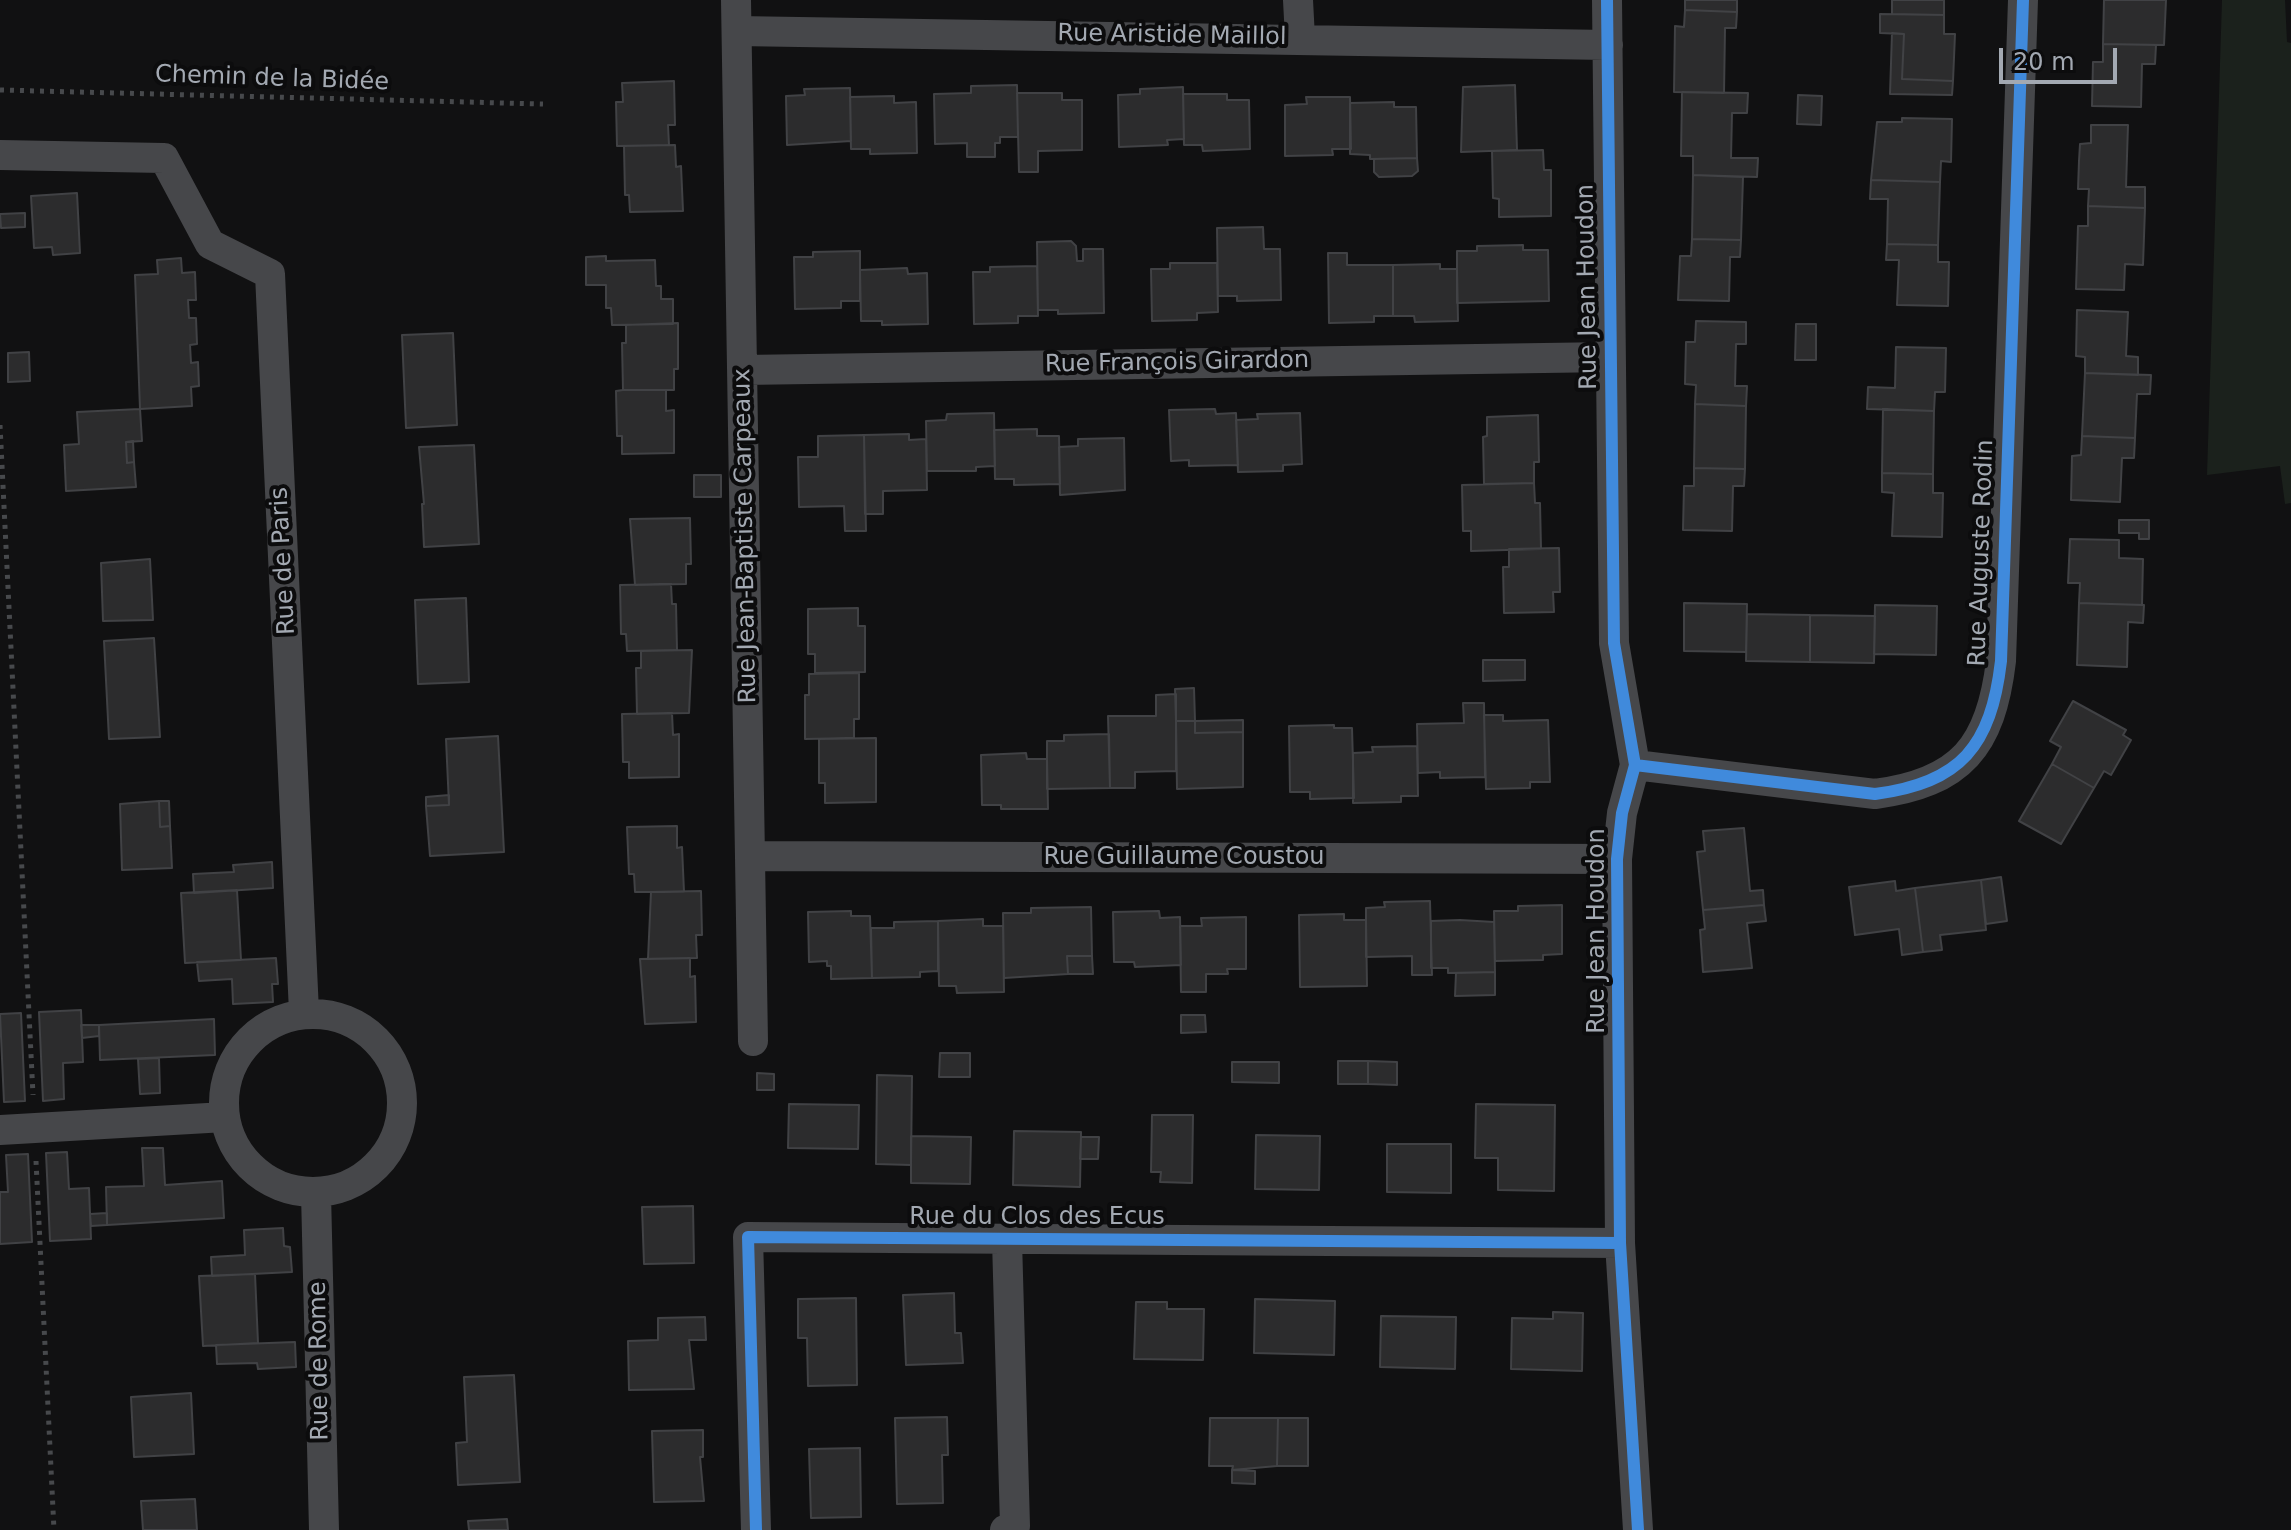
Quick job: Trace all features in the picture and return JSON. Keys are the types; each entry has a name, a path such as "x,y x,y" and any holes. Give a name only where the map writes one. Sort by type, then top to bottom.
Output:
{"street":[{"name":"Rue Jean-Baptiste Carpeaux","path":"736,0 753,1041"},
{"path":"1298,0 1300,38"},
{"name":"Rue Jean Houdon","path":"1607,0 1614,643 1635,765 1622,813 1617,859 1620,1243 1638,1530"},
{"name":"Rue Auguste Rodin","path":"1635,765 1875,794 1915,789 1948,771 1970,753 1985,730 1997,695 2001,661 2023,0"},
{"name":"Rue Aristide Maillol","path":"737,31 1608,45"},
{"name":"Rue de Paris","path":"0,155 164,158 210,244 270,274 304,1012"},
{"name":"Rue François Girardon","path":"743,370 1610,357"},
{"name":"Rue Guillaume Coustou","path":"751,856 1617,859"},
{"path":"304,1012 323,1012 353,1021 378,1040 400,1078 403,1109 393,1144 374,1169 347,1186 316,1193 285,1188 257,1174 245,1163 229,1135 222,1104 226,1079 239,1051 274,1021 304,1012"},
{"path":"0,1130 225,1117"},
{"name":"Rue de Rome","path":"316,1193 324,1530"},
{"name":"Rue du Clos des Ecus","path":"756,1530 748,1237 1620,1243"},
{"name":"Rue du Clos des Ecus","path":"1005,1530 1015,1526 1007,1240"}],"path":[{"path":"0,425 54,1530"}],"shaded area":[{"path":"2222,0 2285,0 2287,42 2291,43 2291,503 2285,504 2280,466 2207,475"}],"building":[{"path":"1685,0 1737,0 1737,12 1685,10"},
{"path":"1892,0 1944,0 1944,15 1892,14"},
{"path":"2104,0 2166,0 2164,45 2103,44"},
{"path":"1685,10 1737,12 1736,28 1725,28 1724,93 1674,92 1675,26 1684,27"},
{"path":"1880,14 1944,15 1944,34 1955,34 1953,81 1902,79 1904,34 1880,33"},
{"path":"1892,33 1904,34 1902,79 1953,81 1952,95 1890,94"},
{"path":"2103,44 2156,45 2155,64 2142,64 2141,107 2092,106 2093,62 2103,62"},
{"path":"674,81 675,125 668,125 669,145 617,146 616,102 623,102 622,83"},
{"path":"1017,85 1018,137 1000,137 1000,143 995,143 995,157 967,157 967,143 935,144 934,94 971,93 971,86"},
{"path":"1515,85 1517,150 1461,152 1463,87"},
{"path":"1183,87 1184,139 1167,140 1168,145 1119,147 1118,95 1140,94 1140,89"},
{"path":"850,88 851,141 787,145 786,96 805,95 804,89"},
{"path":"1682,92 1748,93 1747,113 1732,113 1731,158 1758,158 1757,177 1693,175 1693,156 1681,156"},
{"path":"1017,93 1062,93 1062,100 1082,100 1082,150 1038,151 1038,172 1019,172"},
{"path":"1183,94 1227,94 1227,100 1249,100 1250,149 1203,151 1202,145 1184,145"},
{"path":"1798,95 1822,96 1821,125 1797,124"},
{"path":"894,96 894,103 916,102 917,153 870,154 870,149 851,149 850,97"},
{"path":"1306,97 1350,97 1351,149 1332,149 1333,155 1285,156 1285,105 1307,104"},
{"path":"1394,102 1394,107 1416,107 1417,158 1370,159 1370,155 1350,154 1350,103"},
{"path":"1902,118 1952,119 1951,162 1941,161 1940,182 1871,180 1877,122 1902,122"},
{"path":"2091,125 2128,125 2126,187 2145,187 2145,208 2088,206 2089,189 2078,189 2079,161 2080,144 2091,143"},
{"path":"675,145 676,167 681,166 683,211 630,212 629,195 625,195 624,146"},
{"path":"1543,150 1544,170 1551,170 1551,216 1499,217 1499,199 1493,198 1492,151"},
{"path":"1417,158 1418,171 1412,176 1379,177 1374,172 1374,159"},
{"path":"1693,175 1743,177 1741,240 1692,239"},
{"path":"1871,180 1940,182 1938,245 1887,244 1888,199 1870,199"},
{"path":"77,193 80,253 53,255 52,247 34,248 31,196"},
{"path":"2088,206 2145,208 2143,265 2125,264 2124,290 2076,289 2078,226 2088,226"},
{"path":"25,213 25,227 1,228 0,214"},
{"path":"1263,227 1264,249 1280,249 1281,300 1237,301 1237,296 1218,296 1217,228"},
{"path":"1692,239 1741,240 1740,257 1730,257 1729,301 1678,300 1680,256 1691,256"},
{"path":"1071,241 1076,246 1077,261 1083,261 1083,249 1103,249 1104,313 1058,314 1058,310 1038,310 1037,242"},
{"path":"1887,244 1938,245 1938,262 1949,262 1948,306 1897,305 1899,260 1886,260"},
{"path":"1523,245 1523,250 1548,250 1549,301 1457,303 1457,251 1477,251 1477,246"},
{"path":"860,251 860,301 841,301 841,308 795,309 794,257 813,257 813,252"},
{"path":"1328,253 1347,253 1347,265 1393,265 1393,316 1374,316 1374,322 1329,323"},
{"path":"606,256 606,261 655,260 656,286 661,286 661,299 673,299 673,324 612,325 611,308 606,308 606,285 586,285 586,257"},
{"path":"181,258 182,273 195,272 196,300 188,300 189,318 196,318 197,344 190,345 191,363 198,362 199,386 191,387 192,406 140,409 135,275 158,274 157,260"},
{"path":"1170,263 1217,263 1218,312 1197,313 1197,320 1152,321 1151,269 1170,269"},
{"path":"1440,264 1440,269 1457,269 1458,321 1415,322 1414,316 1393,316 1393,265"},
{"path":"1037,266 1038,316 1018,316 1018,323 974,324 973,272 990,272 990,267"},
{"path":"907,268 908,274 927,273 928,324 882,325 882,321 861,321 860,270"},
{"path":"2077,310 2128,312 2126,356 2138,357 2138,375 2085,373 2085,357 2076,356"},
{"path":"1696,321 1746,322 1746,344 1736,344 1735,386 1747,386 1746,406 1695,404 1696,385 1685,384 1686,342 1695,342"},
{"path":"678,323 678,369 674,369 674,390 623,390 622,343 626,343 626,325"},
{"path":"1796,324 1816,324 1816,360 1795,360"},
{"path":"453,333 457,425 406,428 402,335"},
{"path":"1896,347 1946,348 1945,392 1935,392 1934,411 1867,409 1868,387 1895,388"},
{"path":"29,352 30,381 8,382 8,353"},
{"path":"2085,373 2151,375 2150,394 2137,394 2135,438 2082,436"},
{"path":"666,390 666,411 674,410 674,453 622,454 622,436 617,436 616,391"},
{"path":"1695,404 1746,406 1745,469 1694,468"},
{"path":"140,409 142,441 126,442 127,463 134,462 136,487 66,491 64,445 79,444 77,412"},
{"path":"1215,409 1216,414 1236,413 1238,465 1189,466 1189,460 1171,461 1169,410"},
{"path":"1883,409 1934,411 1933,474 1882,473"},
{"path":"994,413 995,466 976,467 976,471 927,471 926,421 946,420 947,414"},
{"path":"1300,413 1302,464 1283,465 1283,471 1238,472 1236,420 1258,419 1257,414"},
{"path":"1538,415 1539,462 1534,462 1534,483 1484,484 1483,437 1487,436 1487,417"},
{"path":"1037,429 1037,436 1059,436 1060,484 1014,485 1014,479 995,479 994,430"},
{"path":"909,434 909,440 926,439 927,490 883,491 883,514 865,514 864,435"},
{"path":"864,435 866,531 845,531 844,506 799,507 798,457 818,457 818,436"},
{"path":"2082,436 2135,438 2134,458 2122,458 2120,502 2071,500 2072,456 2081,455"},
{"path":"1124,438 1125,490 1060,495 1059,447 1078,446 1078,439"},
{"path":"133,441 134,462 127,463 126,442"},
{"path":"474,445 479,544 424,547 419,447"},
{"path":"1694,468 1745,469 1744,486 1733,486 1732,531 1683,530 1684,486 1694,486"},
{"path":"1882,473 1933,474 1933,493 1943,493 1942,537 1892,536 1894,493 1882,492"},
{"path":"694,475 721,475 721,497 694,497"},
{"path":"1534,483 1535,503 1540,503 1541,549 1471,551 1471,531 1463,531 1462,485"},
{"path":"690,518 691,564 686,564 686,584 635,585 630,519"},
{"path":"2119,520 2149,520 2149,539 2139,539 2139,533 2119,533"},
{"path":"2070,539 2119,540 2119,558 2143,559 2142,605 2079,603 2080,583 2068,583"},
{"path":"1559,548 1560,592 1553,592 1554,612 1504,613 1503,567 1509,567 1509,549"},
{"path":"150,559 153,620 103,621 101,563"},
{"path":"671,584 672,604 676,604 677,650 627,651 626,634 621,634 620,585"},
{"path":"466,598 469,682 418,684 415,600"},
{"path":"1684,603 1747,604 1746,652 1684,651"},
{"path":"2079,603 2144,605 2143,623 2128,622 2127,667 2077,665"},
{"path":"1875,605 1937,606 1936,655 1874,654"},
{"path":"858,608 858,626 865,626 865,672 815,673 815,654 808,654 808,609"},
{"path":"1747,614 1810,615 1810,662 1746,661"},
{"path":"1810,615 1875,616 1874,663 1810,662"},
{"path":"154,638 160,737 109,739 104,641"},
{"path":"692,650 689,713 637,714 636,668 641,668 641,651"},
{"path":"1483,660 1525,660 1525,680 1483,681"},
{"path":"859,673 859,719 854,719 854,738 805,739 805,695 809,695 809,674"},
{"path":"1194,688 1195,721 1176,721 1175,689"},
{"path":"1176,694 1176,771 1135,772 1135,788 1110,788 1108,716 1156,716 1156,695"},
{"path":"2073,701 2126,730 2123,735 2131,740 2111,775 2104,771 2094,788 2052,764 2061,747 2050,741"},
{"path":"1463,703 1484,703 1485,777 1440,778 1440,772 1418,773 1417,724 1464,723"},
{"path":"672,713 673,735 679,734 679,777 629,778 629,762 623,762 622,714"},
{"path":"1484,715 1503,715 1503,721 1548,720 1550,782 1530,782 1530,788 1486,789"},
{"path":"1243,720 1243,732 1195,733 1195,721"},
{"path":"1176,721 1195,721 1195,733 1243,732 1243,787 1177,789"},
{"path":"1334,725 1334,728 1352,728 1354,798 1310,799 1310,792 1290,792 1289,726"},
{"path":"1109,734 1110,788 1047,789 1047,741 1064,741 1064,735"},
{"path":"498,736 504,852 430,856 426,806 449,805 446,739"},
{"path":"876,738 876,802 825,803 825,783 819,783 819,739"},
{"path":"1417,746 1418,796 1401,796 1401,802 1353,803 1353,753 1373,752 1372,747"},
{"path":"1026,753 1027,759 1047,759 1048,809 1001,809 1001,805 982,805 981,755"},
{"path":"2052,764 2094,788 2061,844 2019,821"},
{"path":"449,795 449,805 426,806 426,797"},
{"path":"159,801 169,801 170,826 160,827"},
{"path":"159,801 160,827 170,826 172,868 122,870 120,804"},
{"path":"677,826 677,848 682,847 684,892 635,892 634,874 629,874 627,827"},
{"path":"1744,828 1750,891 1763,890 1764,905 1703,910 1697,852 1705,851 1703,831"},
{"path":"272,862 273,888 194,893 193,874 234,872 233,865"},
{"path":"2001,877 2007,921 1986,924 1981,880"},
{"path":"1981,880 1986,930 1940,935 1942,950 1923,952 1915,888"},
{"path":"1895,881 1896,891 1915,888 1923,952 1902,955 1899,929 1855,935 1849,887"},
{"path":"237,890 241,960 185,963 181,893"},
{"path":"701,891 702,935 696,935 697,958 648,959 651,892"},
{"path":"1430,901 1432,975 1412,975 1412,956 1366,957 1366,908 1385,907 1384,902"},
{"path":"1562,905 1562,954 1543,955 1543,960 1495,961 1494,911 1518,911 1518,906"},
{"path":"1764,905 1766,921 1747,923 1752,968 1703,972 1700,930 1705,929 1703,910"},
{"path":"1091,907 1092,956 1067,956 1068,974 1004,978 1003,913 1031,913 1031,908"},
{"path":"851,911 851,916 870,916 872,978 831,979 831,966 827,966 827,961 809,962 808,912"},
{"path":"1159,911 1160,918 1180,917 1181,965 1135,967 1134,962 1114,962 1113,912"},
{"path":"1344,914 1344,920 1366,920 1367,986 1300,987 1299,915"},
{"path":"1246,917 1246,969 1227,969 1228,974 1206,974 1206,992 1181,992 1180,926 1202,926 1201,918"},
{"path":"983,919 983,926 1003,926 1004,992 957,993 956,986 939,986 938,921"},
{"path":"938,921 938,971 920,972 920,977 872,978 871,928 894,928 894,922"},
{"path":"1431,921 1494,922 1495,972 1448,973 1448,968 1431,968"},
{"path":"1067,956 1092,956 1093,974 1068,974"},
{"path":"276,958 278,984 272,984 273,1002 233,1004 232,979 199,981 197,962"},
{"path":"690,958 690,977 695,976 696,1022 645,1024 640,959"},
{"path":"1495,972 1495,995 1455,996 1456,973"},
{"path":"81,1010 83,1062 63,1063 64,1099 43,1101 39,1012"},
{"path":"21,1013 25,1101 4,1102 0,1014"},
{"path":"1181,1015 1205,1015 1206,1032 1181,1033"},
{"path":"214,1019 215,1055 100,1060 99,1025"},
{"path":"81,1025 99,1025 99,1036 82,1038"},
{"path":"940,1053 970,1053 970,1077 939,1077"},
{"path":"159,1058 160,1093 140,1094 138,1059"},
{"path":"1338,1061 1368,1061 1368,1084 1338,1084"},
{"path":"1368,1061 1397,1062 1397,1085 1368,1084"},
{"path":"1232,1062 1279,1062 1279,1083 1232,1082"},
{"path":"757,1073 774,1074 774,1090 757,1090"},
{"path":"877,1075 912,1076 911,1165 876,1164"},
{"path":"789,1104 859,1105 858,1149 788,1148"},
{"path":"1476,1104 1555,1105 1554,1191 1498,1190 1498,1158 1475,1158"},
{"path":"1152,1115 1193,1115 1192,1183 1160,1182 1161,1172 1151,1172"},
{"path":"1014,1131 1081,1132 1080,1187 1013,1185"},
{"path":"1256,1135 1320,1136 1319,1190 1255,1189"},
{"path":"911,1136 971,1137 970,1184 911,1183"},
{"path":"1081,1137 1099,1137 1098,1159 1080,1159"},
{"path":"1387,1144 1451,1144 1451,1193 1387,1192"},
{"path":"142,1148 163,1148 165,1185 222,1181 224,1218 107,1225 106,1187 144,1186"},
{"path":"67,1152 69,1189 89,1188 91,1239 50,1241 46,1153"},
{"path":"28,1154 32,1242 0,1244 0,1192 8,1192 6,1155"},
{"path":"693,1206 694,1263 644,1264 642,1207"},
{"path":"107,1213 107,1225 91,1226 90,1214"},
{"path":"283,1228 284,1246 290,1247 292,1272 212,1276 211,1257 245,1255 244,1230"},
{"path":"255,1274 258,1343 203,1346 199,1276"},
{"path":"954,1293 955,1333 961,1333 963,1363 906,1365 903,1295"},
{"path":"856,1298 857,1385 808,1386 807,1338 798,1338 798,1299"},
{"path":"1255,1299 1335,1301 1334,1355 1254,1353"},
{"path":"1136,1302 1167,1302 1167,1309 1204,1309 1203,1360 1134,1359"},
{"path":"1553,1312 1583,1313 1582,1371 1511,1369 1512,1318 1553,1319"},
{"path":"1381,1316 1456,1317 1455,1369 1380,1367"},
{"path":"705,1317 706,1340 689,1340 694,1389 629,1390 628,1341 658,1340 658,1318"},
{"path":"295,1342 296,1367 258,1369 257,1363 217,1364 216,1345"},
{"path":"514,1375 520,1482 458,1485 456,1443 467,1442 464,1377"},
{"path":"191,1393 194,1454 134,1457 131,1397"},
{"path":"947,1417 948,1455 942,1455 943,1503 897,1504 895,1418"},
{"path":"1210,1418 1278,1418 1277,1466 1232,1470 1233,1466 1209,1466"},
{"path":"1278,1418 1308,1418 1308,1466 1277,1466"},
{"path":"703,1430 703,1457 700,1457 704,1501 654,1502 652,1431"},
{"path":"860,1448 861,1517 811,1518 809,1449"},
{"path":"1232,1470 1255,1471 1255,1484 1232,1483"},
{"path":"195,1499 197,1530 143,1530 141,1501"},
{"path":"507,1519 508,1530 469,1530 468,1521"}],"cycle path":[{"path":"1607,0 1614,643 1635,765 1622,813 1617,859 1620,1243 1638,1530"},
{"path":"1635,765 1875,794 1930,781 1966,755 1979,738 1989,716 2001,661 2023,0"},
{"path":"756,1530 748,1237 1620,1243"}]}
